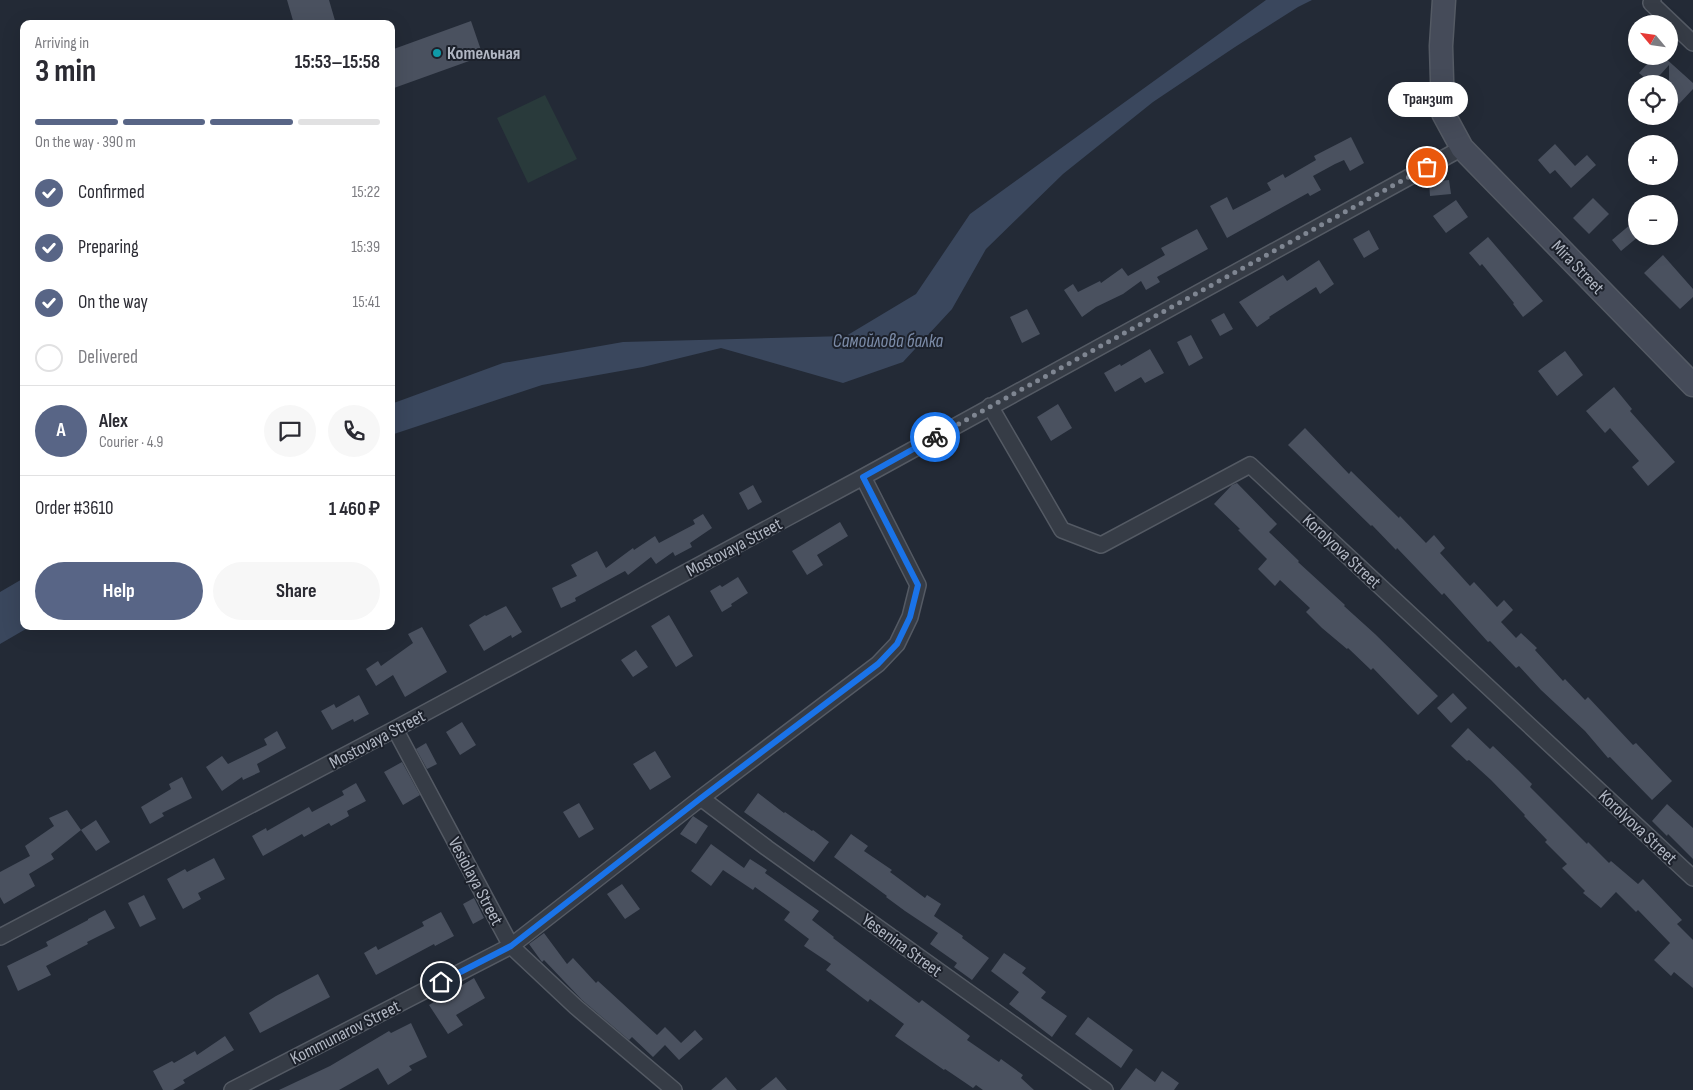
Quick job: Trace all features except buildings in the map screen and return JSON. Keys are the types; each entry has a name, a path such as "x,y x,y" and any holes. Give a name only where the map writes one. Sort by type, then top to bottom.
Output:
{"main road":[{"name":"Mira Street","path":"1444,0 1440,46 1443,113 1462,148 1693,385"}],"street":[{"path":"1653,0 1651,3 1693,43"},
{"name":"Mostovaya Street","path":"0,937 395,729 863,477 1462,148"},
{"name":"Korolyova Street","path":"990,406 1062,530 1101,546 1250,465 1693,878"},
{"name":"Kommunarov Street","path":"232,1090 511,946 701,798 878,664 897,644 910,617 918,585 863,477"},
{"name":"Vesiolaya Street","path":"395,729 511,946 667,1089"},
{"name":"Yesenina Street","path":"701,798 767,848 1105,1090"}],"shaded area":[{"path":"545,95 577,159 528,183 497,118"}],"water":[{"name":"Самойлова балка","path":"1266,0 1312,0 1235,47 1153,102 1063,174 986,249 952,309 903,362 843,383 721,348 643,367 542,385 395,434 395,403 503,363 623,342 846,336 916,294 970,214"},
{"path":"20,580 20,630 24,630 0,644 0,592"}],"way so far":[{"path":"935,437 1427,167"}],"place":[{"name":"Котельная","path":"437,53"},
{"name":"Транзит","path":"1427,167"}],"route":[{"path":"441,982 511,946 701,798 878,664 897,644 910,617 918,585 863,477 935,437"}]}
